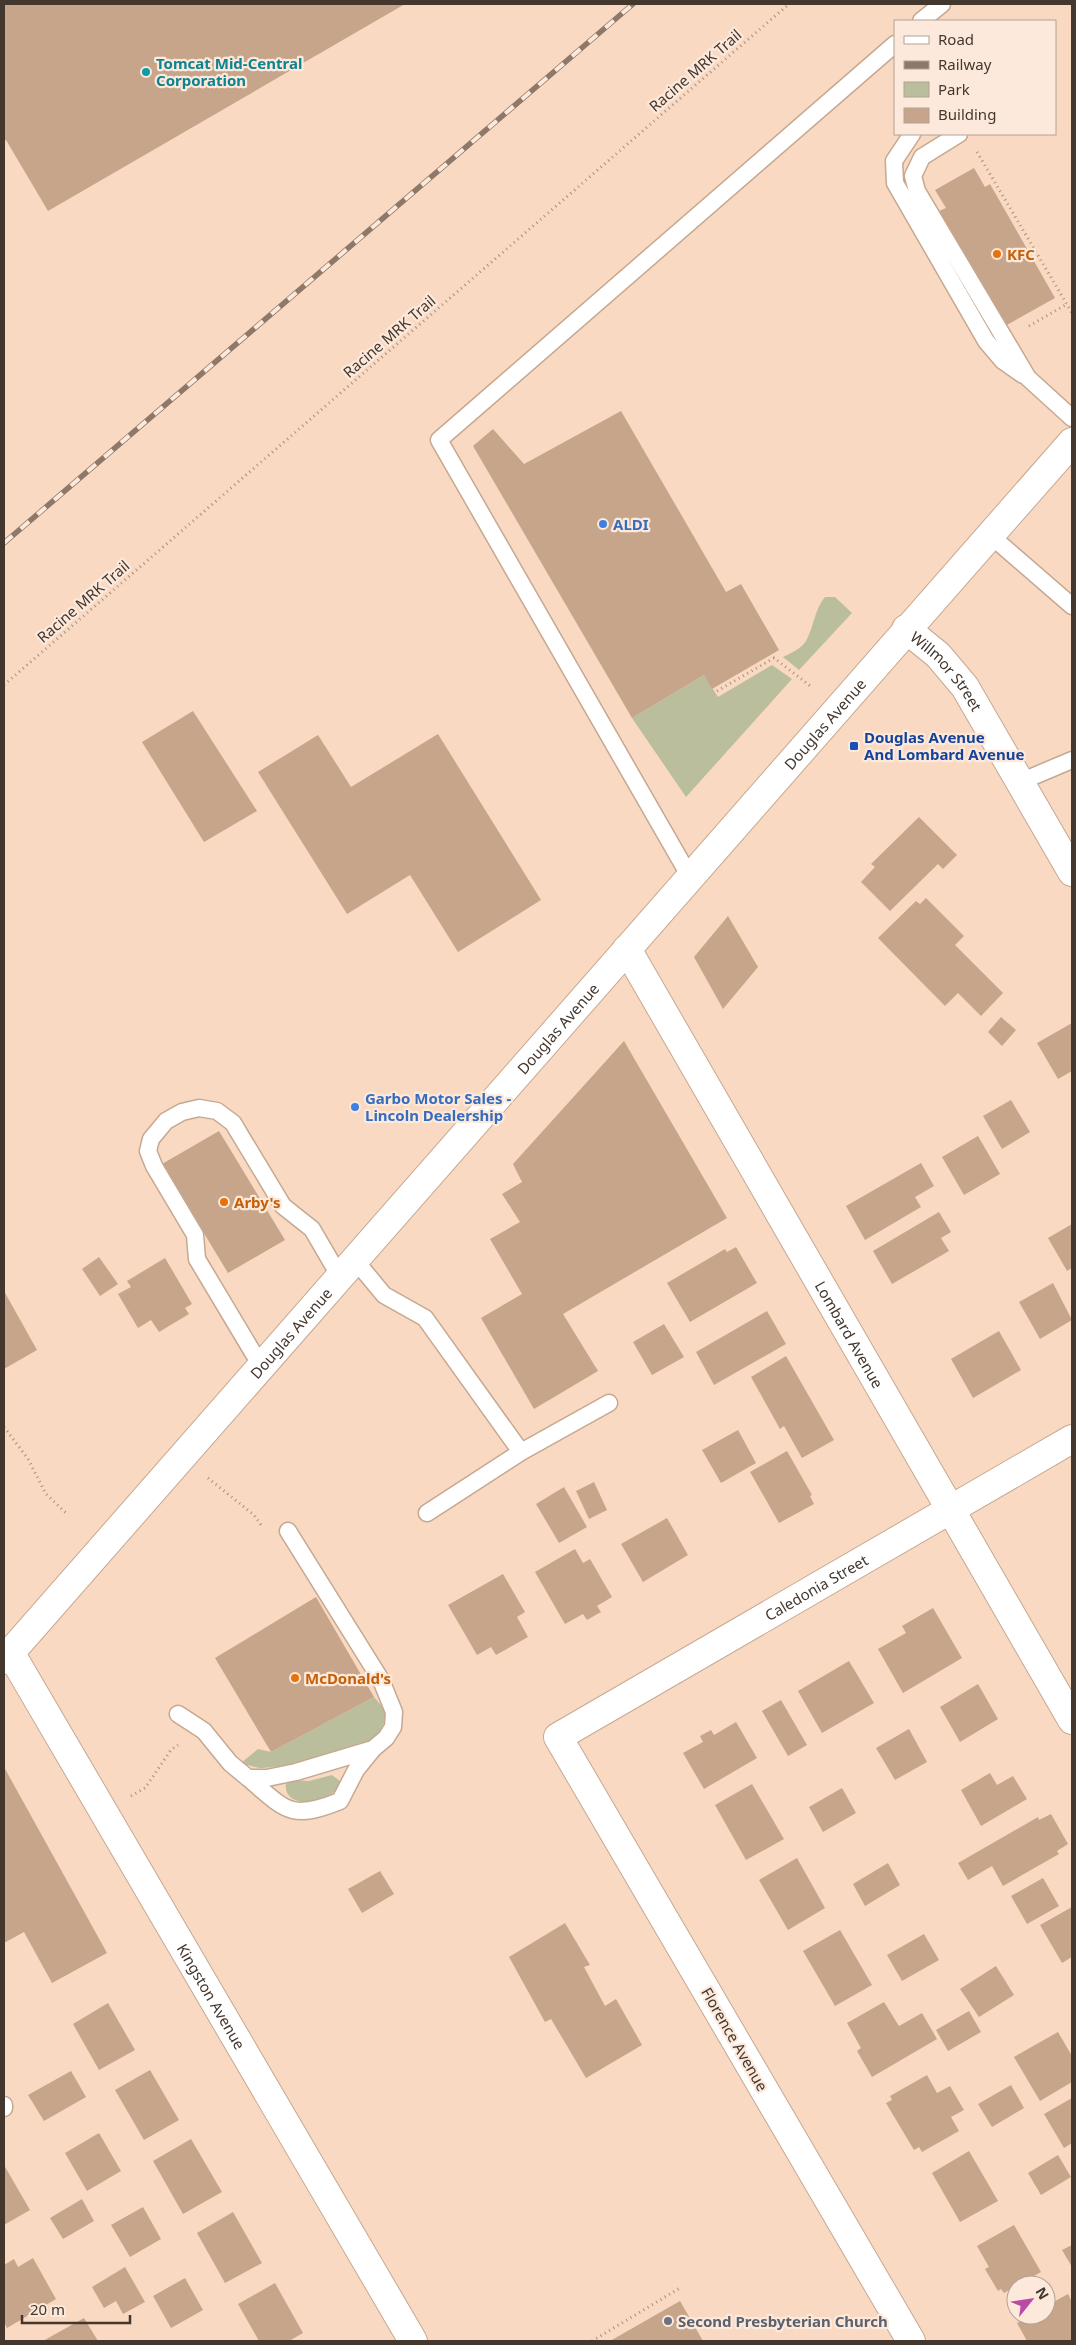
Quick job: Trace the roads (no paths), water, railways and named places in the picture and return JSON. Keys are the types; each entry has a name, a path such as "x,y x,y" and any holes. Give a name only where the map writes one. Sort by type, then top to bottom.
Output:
{"street":[{"name":"Douglas Avenue","path":"7,1656 1072,442"},
{"name":"Willmor Street","path":"906,629 938,655 965,687 1072,872"},
{"name":"Lombard Avenue","path":"627,949 1072,1720"},
{"name":"Caledonia Street","path":"558,1737 1072,1439"},
{"name":"Kingston Avenue","path":"7,1656 104,1812 413,2341"},
{"name":"Florence Avenue","path":"558,1737 912,2341"}],"lane":[{"path":"923,20 942,4"},
{"path":"690,877 439,440 894,45"},
{"path":"911,135 894,161 895,183 986,341 1003,361 1028,378 1072,418"},
{"path":"957,135 922,157 913,176 917,191 1028,378"},
{"path":"990,535 1072,606"},
{"path":"1020,782 1072,760"},
{"path":"261,1366 197,1259 195,1236 154,1166 148,1151 151,1138 166,1121 182,1112 199,1108 216,1111 234,1123 284,1206 312,1229 347,1268 384,1295 425,1318 521,1452"},
{"path":"427,1513 521,1452 609,1403"},
{"path":"178,1714 204,1731 230,1763 285,1809 305,1812 340,1801 356,1770 373,1749 386,1738 393,1727 394,1712 381,1680 288,1531"},
{"path":"248,1778 267,1778 296,1772 373,1749"}],"railway":[{"path":"4,543 633,4"}],"place":[{"name":"Tomcat Mid-Central Corporation","path":"146,72"},
{"name":"KFC","path":"997,254"},
{"name":"ALDI","path":"603,524"},
{"name":"Douglas Avenue And Lombard Avenue","path":"854,746"},
{"name":"Garbo Motor Sales - Lincoln Dealership","path":"355,1107"},
{"name":"Arby's","path":"224,1202"},
{"name":"McDonald's","path":"295,1678"},
{"name":"Second Presbyterian Church","path":"668,2321"}]}
